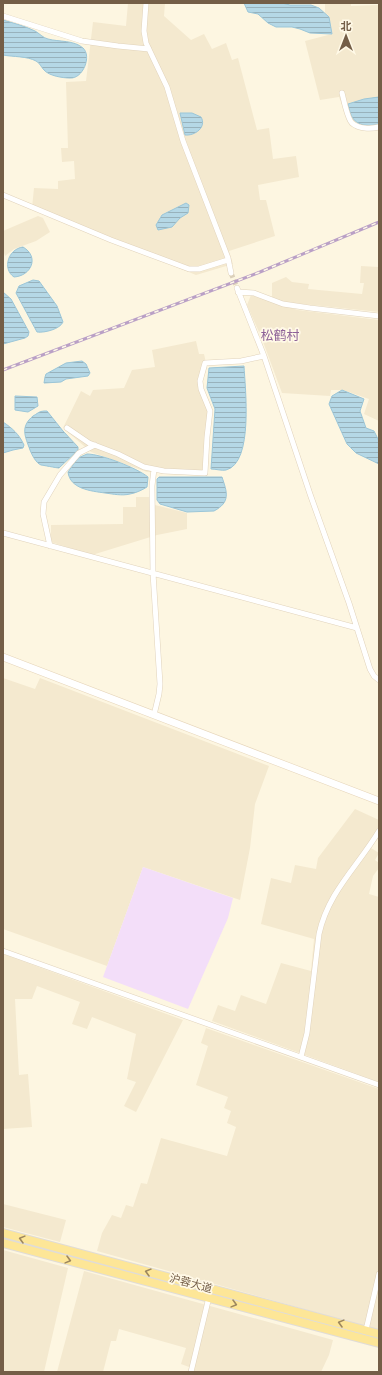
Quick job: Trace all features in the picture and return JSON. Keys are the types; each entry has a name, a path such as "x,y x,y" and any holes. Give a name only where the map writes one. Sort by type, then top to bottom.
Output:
{"main road":[{"path":"3,657 379,801"},
{"name":"沪蓉大道","path":"3,1233 379,1334"},
{"name":"沪蓉大道","path":"3,1243 379,1343"}],"street":[{"path":"146,3 144,37 167,87 183,141 228,260 231,273"},
{"path":"3,16 82,41 149,49"},
{"path":"342,93 349,118 352,123 362,128 379,127"},
{"path":"3,195 111,240 189,269 199,269 228,260"},
{"path":"379,316 283,304 254,293 238,290 264,356 370,668 374,676 379,680"},
{"path":"67,428 89,443 118,454 144,467 172,472 205,473 210,411 200,389 200,381 205,363 241,361 264,356"},
{"path":"50,546 43,514 44,502 60,475 79,453 95,445"},
{"path":"154,469 152,486 153,573 160,684 154,715"},
{"path":"3,533 357,628"},
{"path":"301,1057 307,1033 322,920 335,893 347,874 379,831"},
{"path":"3,951 379,1086"},
{"path":"366,1330 379,1274"},
{"path":"190,1372 209,1297"}],"shaded area":[{"path":"128,3 165,3 164,16 191,40 204,34 212,49 226,43 232,60 238,58 257,130 269,128 273,159 296,156 299,177 258,185 260,200 266,200 275,236 229,251 233,264 196,275 32,208 34,188 58,189 58,181 75,179 74,161 62,162 61,148 68,148 66,82 86,81 93,22 126,26"},
{"path":"325,3 351,3 351,6 378,5 379,129 368,131 350,126 339,97 320,100 305,41 332,34 328,15 325,13"},
{"path":"38,216 43,218 50,232 36,241 14,249 5,256 3,250 3,231"},
{"path":"379,259 379,312 284,302 272,297 272,283 286,277 292,282 309,284 308,289 362,294 364,283 360,283 361,266 378,267"},
{"path":"251,295 298,310 379,320 379,421 364,414 369,399 343,390 331,390 330,396 282,393 262,339 247,305"},
{"path":"196,341 199,354 204,354 207,367 201,387 212,408 206,474 147,472 91,452 63,428 81,391 90,396 93,390 124,388 132,370 155,367 152,350"},
{"path":"136,497 155,497 155,505 187,513 187,529 157,535 92,555 51,542 51,525 123,524 123,507 136,507"},
{"path":"3,678 35,689 40,678 269,766 255,804 250,848 240,900 143,867 107,966 3,929"},
{"path":"355,809 379,820 379,837 371,848 379,853 375,860 379,863 379,868 373,876 369,894 379,897 379,1082 212,1021 218,1005 235,1011 241,995 266,1004 281,963 311,971 314,939 261,924 271,878 291,883 295,865 316,869 318,858"},
{"path":"143,867 233,898 228,918 188,1009 103,977"},
{"path":"3,954 183,1020 136,1112 124,1106 136,1082 127,1079 136,1034 92,1017 87,1029 72,1024 80,1002 37,986 32,999 15,999 19,1075 28,1074 32,1127 3,1129"},
{"path":"206,1028 379,1089 379,1330 97,1251 102,1233 112,1215 121,1218 126,1205 133,1207 141,1183 147,1184 161,1138 227,1156 236,1127 227,1123 231,1111 224,1108 228,1097 196,1085 208,1046 201,1043"},
{"path":"3,1204 66,1220 60,1242 3,1227"},
{"path":"3,1250 68,1268 44,1372 3,1372"},
{"path":"84,1271 333,1340 329,1355 321,1372 188,1372 189,1367 181,1364 186,1348 119,1329 116,1341 111,1341 103,1372 57,1372"}],"water":[{"path":"244,3 311,5 319,8 329,17 332,34 310,33 292,27 276,27 268,23 258,14 248,12"},
{"path":"3,20 31,29 43,37 52,40 71,42 79,45 86,52 87,56 85,66 82,71 75,77 60,77 46,72 39,63 32,59 3,55"},
{"path":"379,97 379,124 364,125 354,120 348,104 364,99"},
{"path":"180,113 192,113 201,117 202,124 199,130 193,134 185,135"},
{"path":"186,203 189,205 188,213 180,218 172,227 158,230 156,225 162,215"},
{"path":"23,247 31,256 31,265 29,270 25,273 14,277 8,269 8,260 14,251"},
{"path":"33,280 39,281 57,306 63,322 56,329 37,332 16,293 19,286"},
{"path":"3,292 11,299 29,332 28,336 25,338 3,344"},
{"path":"82,361 86,364 90,373 88,376 66,379 61,382 44,383 46,374 66,363"},
{"path":"244,366 246,423 241,454 235,464 226,470 211,469 215,409 207,388 209,368"},
{"path":"342,390 364,399 360,411 366,428 374,431 379,441 379,464 356,453 347,444 329,404 332,396"},
{"path":"15,396 37,397 38,406 28,412 15,410"},
{"path":"47,411 78,447 78,450 59,468 37,463 25,436 26,424 29,420 38,413"},
{"path":"3,422 18,434 24,445 23,448 3,453"},
{"path":"87,454 110,459 143,473 148,477 147,487 134,493 121,495 94,491 77,486 70,478 68,472 78,458"},
{"path":"159,477 222,477 226,492 225,500 219,508 214,511 187,512 160,504 157,500 157,479"}],"tunnel":[{"path":"231,273 237,288"}],"railway":[{"path":"3,370 260,272 379,222"}],"district":[{"name":"松鹤村","path":"280,335"}]}
